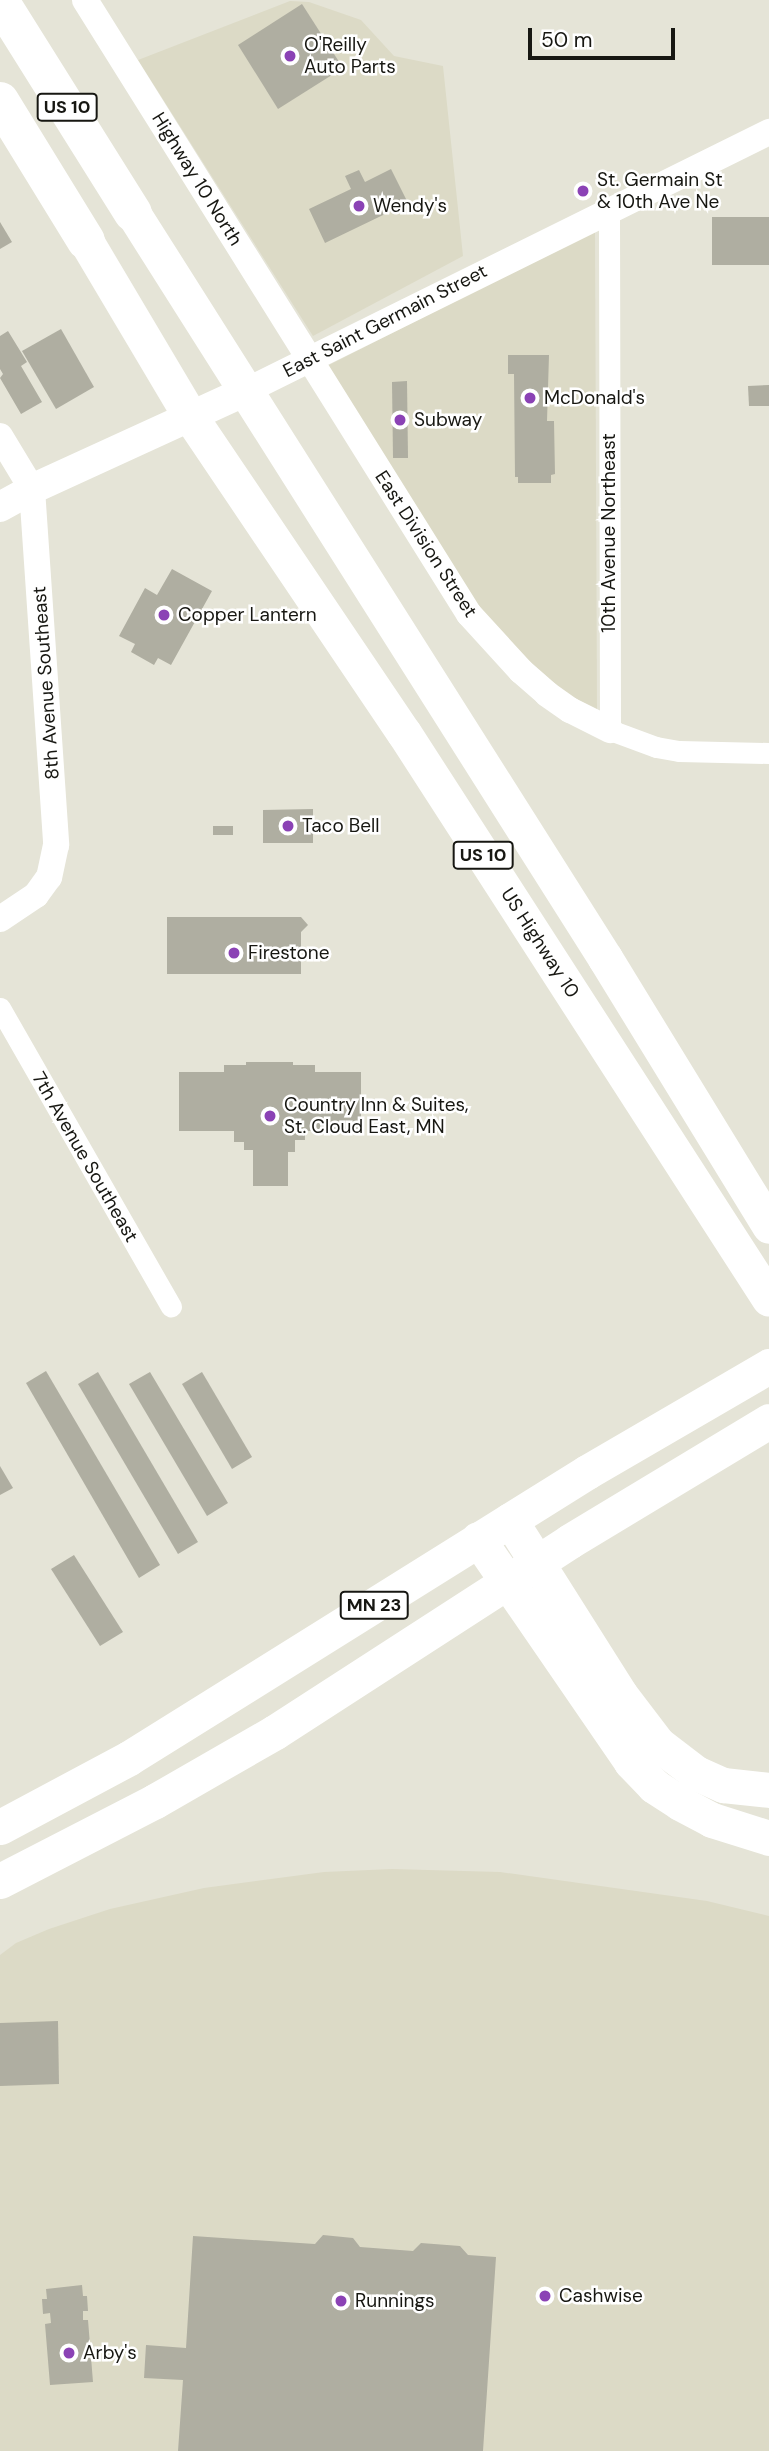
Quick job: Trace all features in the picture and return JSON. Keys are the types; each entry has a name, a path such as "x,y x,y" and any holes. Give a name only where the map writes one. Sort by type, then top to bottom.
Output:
{"highway":[{"name":"US 10","path":"0,1 605,958 769,1226"},
{"name":"US 10","path":"0,101 190,416"},
{"name":"US Highway 10","path":"190,416 404,733 769,1299"},
{"name":"MN 23","path":"0,1827 129,1758 478,1539 757,1373"},
{"name":"MN 23","path":"0,1881 155,1801 275,1732 537,1563 769,1421"},
{"path":"510,1520 620,1694 658,1744 687,1768 723,1784 769,1790"},
{"path":"478,1539 607,1729 631,1762 654,1786 712,1820 769,1838"}],"main road":[{"name":"East Saint Germain Street","path":"0,507 32,489 246,391"}],"street":[{"name":"Highway 10 North","path":"85,0 310,358"},
{"name":"East Saint Germain Street","path":"246,391 769,132"},
{"name":"10th Avenue Northeast","path":"609,209 610,730"},
{"name":"East Division Street","path":"310,358 469,614 521,671 547,694 570,710 610,730 656,747 679,751 769,753"},
{"path":"0,436 32,489"},
{"name":"8th Avenue Southeast","path":"0,919 36,895 49,877 56,845 32,489"},
{"name":"7th Avenue Southeast","path":"0,1008 171,1307"}],"shaded area":[{"path":"290,1 309,2 361,20 394,56 443,66 463,256 313,336 138,60"},
{"path":"595,230 597,710 565,693 482,618 327,366"},
{"path":"392,1869 500,1872 707,1901 769,1916 769,2451 0,2451 0,1955 16,1943 49,1929 110,1909 204,1888 324,1872"}],"building":[{"name":"O'Reilly Auto Parts","path":"302,4 343,68 278,109 238,45"},
{"name":"Wendy's","path":"391,169 408,203 325,243 309,209 351,189 345,176 359,170 365,182"},
{"path":"712,217 769,217 769,265 712,265"},
{"path":"0,222 12,242 0,249"},
{"path":"61,329 94,387 56,409 22,351"},
{"path":"8,331 27,362 21,366 42,402 21,414 0,378 3,374 0,369 0,336"},
{"name":"McDonald's","path":"508,355 549,355 547,421 554,421 555,474 551,475 551,483 518,483 518,477 515,477 514,374 508,374"},
{"name":"Subway","path":"407,381 408,458 393,458 392,382"},
{"path":"769,385 769,406 749,406 748,386"},
{"name":"Copper Lantern","path":"172,569 212,591 171,665 158,658 154,665 131,652 135,644 119,636 145,588 157,595"},
{"name":"Taco Bell","path":"313,809 313,843 263,843 263,810"},
{"path":"213,826 233,826 233,835 213,835"},
{"name":"Firestone","path":"167,917 301,917 308,925 301,932 301,974 167,974"},
{"name":"Country Inn & Suites, St. Cloud East, MN","path":"246,1062 293,1062 293,1065 315,1065 315,1072 361,1072 361,1131 305,1131 305,1140 295,1140 295,1152 288,1152 288,1186 253,1186 253,1150 244,1150 244,1142 234,1142 234,1131 179,1131 179,1072 224,1072 224,1065 246,1065"},
{"path":"46,1371 160,1565 139,1578 26,1383"},
{"path":"98,1372 198,1542 178,1554 78,1384"},
{"path":"150,1372 228,1503 207,1516 129,1384"},
{"path":"202,1372 252,1457 232,1469 182,1384"},
{"path":"0,1466 13,1488 0,1495"},
{"path":"74,1555 123,1632 100,1646 51,1569"},
{"path":"58,2021 59,2084 0,2086 0,2023"},
{"name":"Runnings","path":"323,2235 353,2238 360,2247 413,2251 421,2243 460,2246 468,2255 496,2257 483,2451 178,2451 183,2380 144,2378 146,2345 186,2348 193,2236 315,2244"},
{"name":"Arby's","path":"82,2285 83,2296 87,2296 88,2311 83,2311 83,2320 88,2320 93,2382 50,2385 45,2324 51,2323 50,2313 43,2314 42,2299 47,2299 46,2289"}],"place":[{"name":"O'Reilly Auto Parts","path":"290,56"},
{"name":"St. Germain St & 10th Ave Ne","path":"583,191"},
{"name":"Wendy's","path":"359,206"},
{"name":"McDonald's","path":"530,398"},
{"name":"Subway","path":"400,420"},
{"name":"Copper Lantern","path":"164,615"},
{"name":"Taco Bell","path":"288,826"},
{"name":"Firestone","path":"234,953"},
{"name":"Country Inn & Suites, St. Cloud East, MN","path":"270,1116"},
{"name":"Cashwise","path":"545,2296"},
{"name":"Runnings","path":"341,2301"},
{"name":"Arby's","path":"69,2353"}]}
